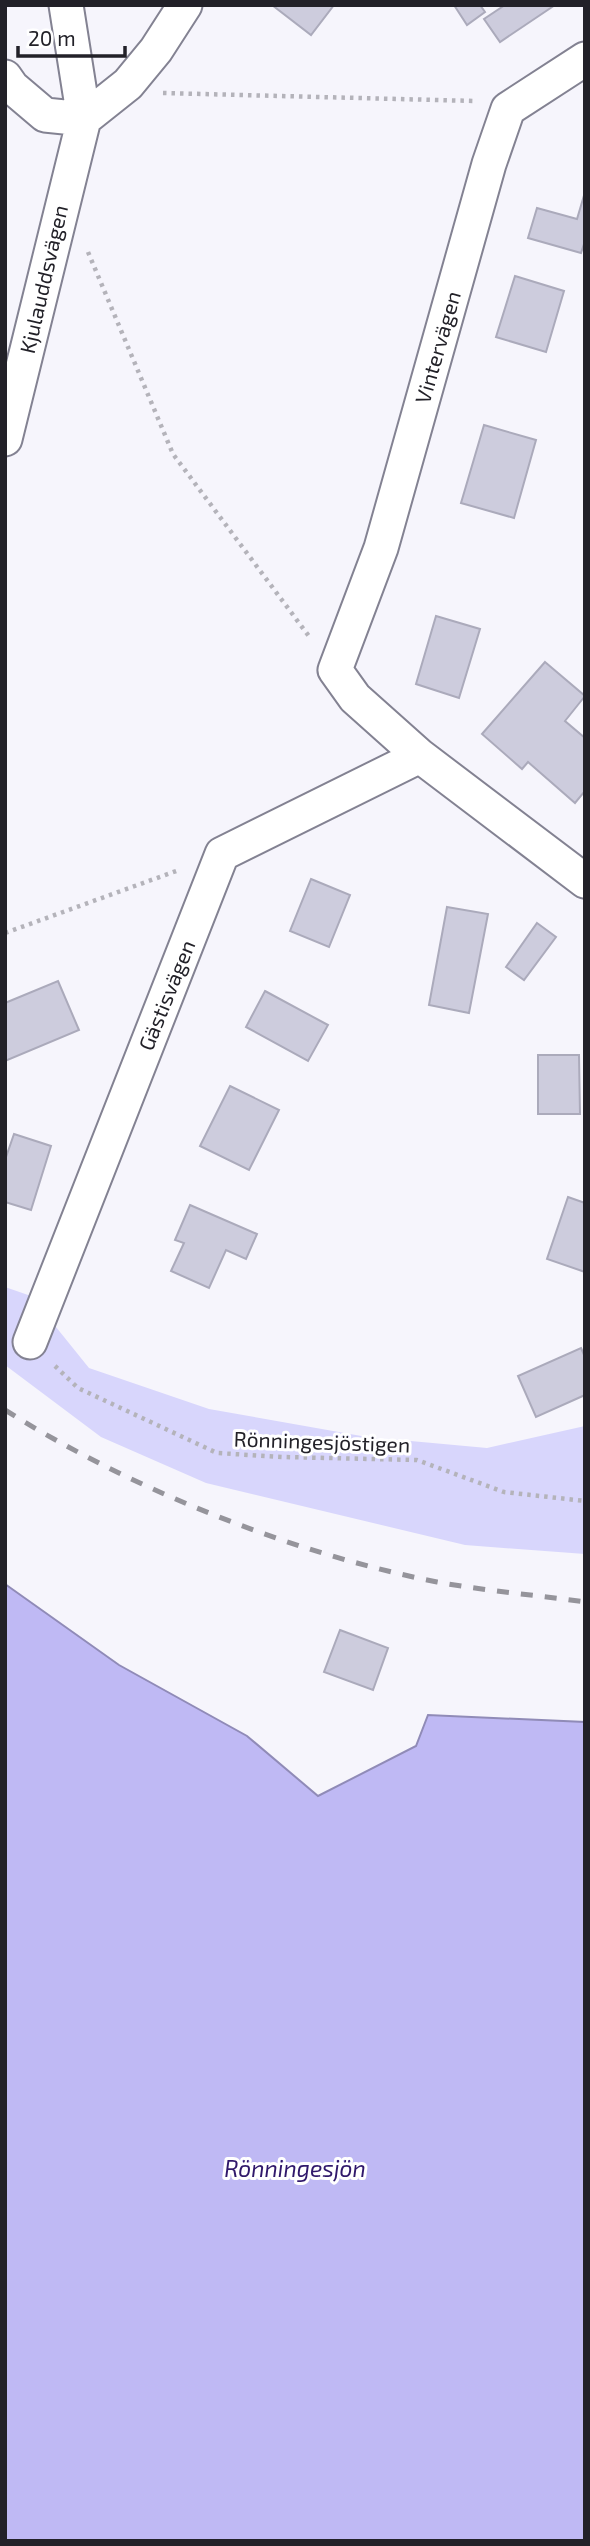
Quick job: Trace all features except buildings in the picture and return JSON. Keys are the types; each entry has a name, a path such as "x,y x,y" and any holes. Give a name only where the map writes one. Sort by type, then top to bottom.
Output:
{"street":[{"path":"66,5 84,119"},
{"path":"5,77 12,87 45,115 84,119 128,84 156,50 185,5"},
{"path":"508,109 585,59"},
{"name":"Vintervägen","path":"335,670 381,548 489,164 508,109"},
{"name":"Kjulauddsvägen","path":"5,439 84,119"},
{"path":"335,670 355,698 420,756 585,881"},
{"path":"222,854 420,756"},
{"name":"Gästisvägen","path":"30,1342 222,854"}],"path":[{"path":"128,84 150,93 472,100 508,109"},
{"path":"84,244 173,454 335,670"},
{"path":"5,933 222,854"},
{"name":"Rönningesjöstigen","path":"30,1342 78,1388 217,1453 417,1460 504,1492 585,1501"}],"shaded area":[{"path":"5,1287 31,1296 89,1368 209,1409 367,1437 487,1448 585,1426 585,1554 465,1545 206,1483 101,1437 5,1365"}],"water":[{"name":"Rönningesjön","path":"5,1584 119,1665 247,1736 318,1796 416,1746 428,1715 585,1722 585,2541 5,2541"}],"railway":[{"path":"5,1410 105,1466 214,1515 269,1536 382,1570 437,1582 585,1602"}]}
